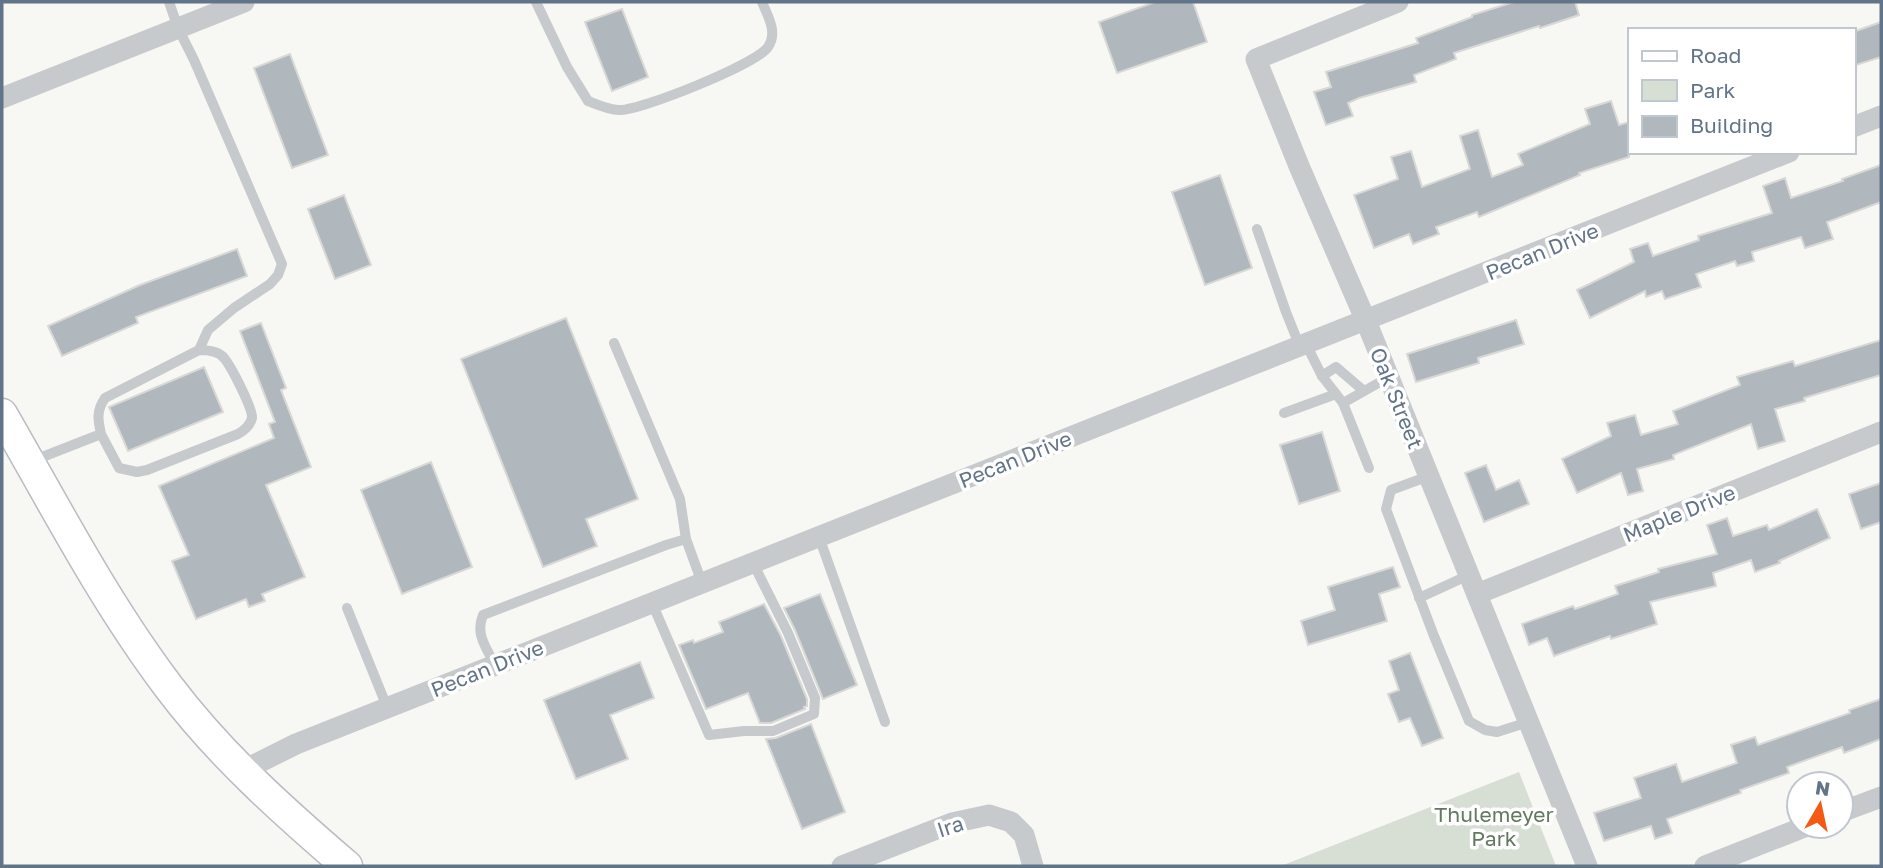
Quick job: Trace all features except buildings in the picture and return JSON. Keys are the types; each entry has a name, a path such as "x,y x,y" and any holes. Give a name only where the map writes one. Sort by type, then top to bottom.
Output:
{"main road":[{"path":"2,414 107,597 168,686 242,771 347,866"}],"street":[{"path":"2,98 244,2"},
{"path":"1373,6 1398,2"},
{"name":"Oak Street","path":"1373,6 1256,59 1389,377 1587,866"},
{"path":"1855,126 1881,116"},
{"name":"Pecan Drive","path":"242,771 296,744 387,707 1784,154"},
{"name":"Maple Drive","path":"1473,585 1881,432"},
{"path":"1855,806 1881,796"},
{"name":"Ira","path":"842,866 952,823 989,815 1011,822 1024,835 1033,866"},
{"path":"1705,866 1785,835"}],"lane":[{"path":"169,2 282,264 270,285 234,308 208,330 199,350"},
{"path":"536,2 567,66 588,101 620,111 703,83 746,62 767,48 773,30 762,2"},
{"path":"1257,229 1286,313 1303,346 1340,399 1369,468"},
{"path":"614,343 680,499 686,540 702,583"},
{"path":"199,350 210,350 223,356 248,402 252,420 247,429 177,459 137,472 119,468 101,434 97,417 99,406 105,398 199,350"},
{"path":"1322,376 1336,367 1364,391"},
{"path":"1284,413 1364,391 1389,377"},
{"path":"29,462 101,434"},
{"path":"1429,475 1391,489 1386,509 1419,598 1469,721 1485,730 1497,732 1528,722"},
{"path":"819,537 885,722"},
{"path":"495,665 480,633 479,624 483,615 666,545 686,540"},
{"path":"652,603 709,735 773,731 814,714 815,698 789,633 753,563"},
{"path":"1419,598 1473,585"},
{"path":"347,608 387,707"}],"green space":[{"name":"Thulemeyer Park","path":"1519,772 1556,866 1281,866"}]}
